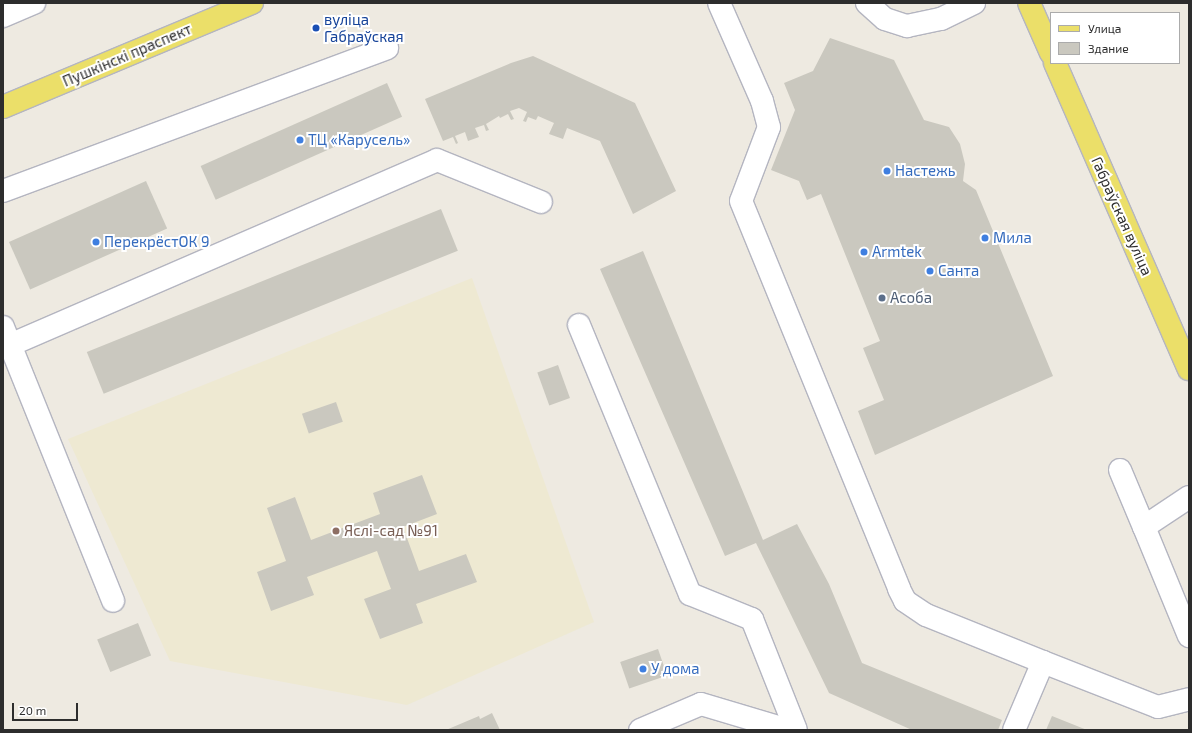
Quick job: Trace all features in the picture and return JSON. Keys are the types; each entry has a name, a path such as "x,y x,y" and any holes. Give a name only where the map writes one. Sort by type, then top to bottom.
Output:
{"main road":[{"name":"Пушкінскі праспект","path":"3,107 252,3"},
{"path":"1029,3 1050,51"},
{"name":"Габраўская вуліца","path":"1055,64 1189,369"}],"lane":[{"path":"3,16 34,3"},
{"path":"718,3 762,101 769,127 741,201 899,589 906,601 926,615 1158,707 1189,699"},
{"path":"867,3 885,19 906,26 941,19 974,3"},
{"path":"3,191 387,48"},
{"path":"113,601 7,336 437,160 541,202"},
{"path":"579,325 690,594 752,619 796,730"},
{"path":"1120,470 1189,636"},
{"path":"1144,527 1189,497"},
{"path":"1014,730 1043,662"},
{"path":"640,730 701,704 788,730"}],"shaded area":[{"name":"Яслі-сад №91","path":"472,278 594,622 407,705 170,661 68,439"}],"building":[{"name":"Санта","path":"830,38 894,60 924,120 949,127 960,144 965,164 963,181 976,190 1053,376 875,455 858,411 884,400 863,348 880,341 821,194 807,200 799,181 771,170 795,110 784,83 813,71"},
{"path":"533,56 635,103 676,191 633,214 600,141 567,128 563,139 549,134 554,123 538,116 536,120 528,117 526,122 523,121 527,112 519,108 510,111 514,119 511,120 508,114 500,118 499,116 486,124 489,130 486,131 484,125 475,128 479,137 468,141 465,132 455,136 458,143 456,144 453,137 443,141 425,99 511,63"},
{"name":"ТЦ «Карусель»","path":"387,83 402,117 216,200 201,166"},
{"path":"146,181 167,229 30,290 9,242"},
{"path":"441,209 458,251 104,394 87,352"},
{"path":"643,251 763,540 797,524 829,584 862,663 1002,720 998,730 912,730 829,693 756,543 725,556 600,269"},
{"path":"558,365 570,398 549,405 537,373"},
{"path":"336,402 343,422 309,434 302,414"},
{"path":"422,475 437,514 403,527 419,571 466,554 477,582 416,604 423,623 380,639 364,599 391,589 377,551 307,577 314,595 271,611 257,572 286,561 267,508 295,497 311,540 380,514 373,493"},
{"path":"138,623 151,655 110,672 97,639"},
{"name":"У дома","path":"658,649 667,675 629,688 620,662"},
{"path":"492,713 500,730 446,730 479,716 480,719"},
{"path":"1052,716 1087,730 1046,730"}],"place":[{"name":"вуліца Габраўская","path":"316,28"},
{"name":"ТЦ «Карусель»","path":"300,140"},
{"name":"Настежь","path":"887,171"},
{"name":"Мила","path":"985,238"},
{"name":"ПерекрёстОК 9","path":"96,242"},
{"name":"Armtek","path":"864,252"},
{"name":"Санта","path":"930,271"},
{"name":"Асоба","path":"882,298"},
{"name":"Яслі-сад №91","path":"336,531"},
{"name":"У дома","path":"643,669"}]}
